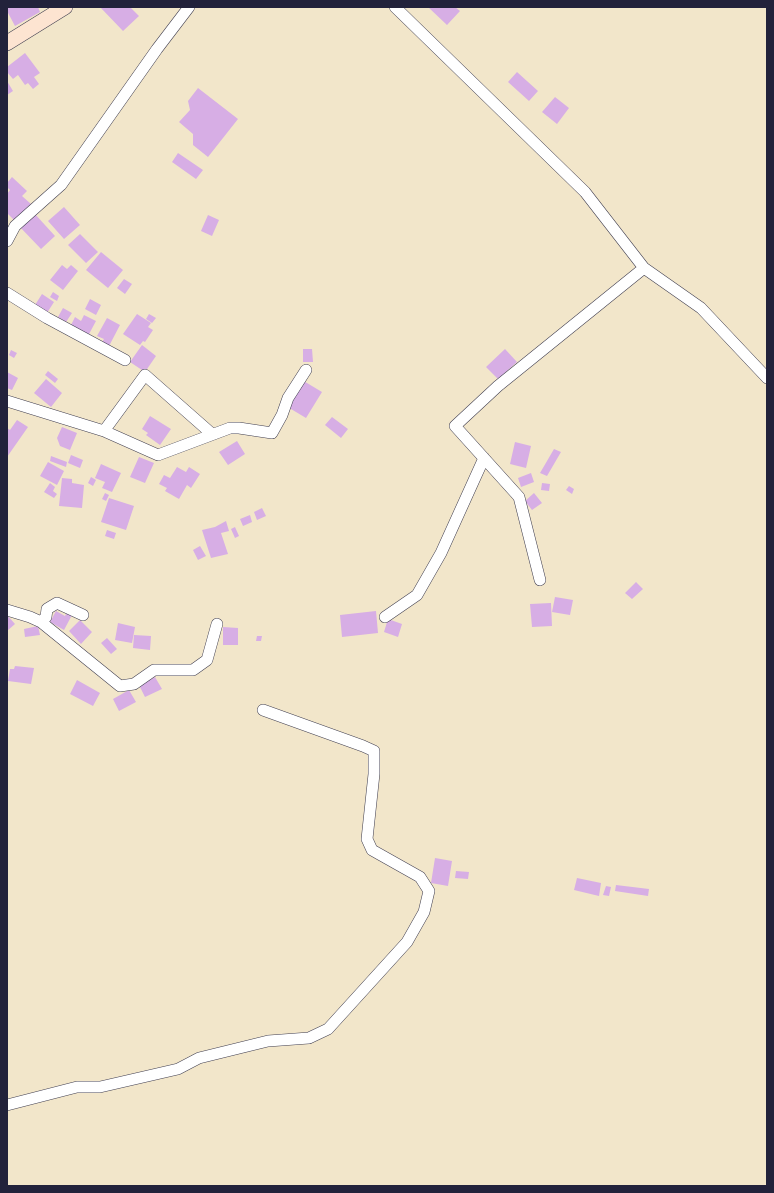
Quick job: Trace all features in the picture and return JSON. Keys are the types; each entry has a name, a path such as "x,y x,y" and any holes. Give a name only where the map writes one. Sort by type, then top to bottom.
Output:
{"street":[{"path":"7,241 15,226 61,185 152,56 189,7"},
{"path":"395,7 585,192 644,268 701,308 767,378"},
{"path":"7,43 55,10"},
{"path":"540,580 519,497 455,426 498,386 644,268"},
{"path":"7,293 47,318 125,360"},
{"path":"7,401 104,431 158,455 230,428 272,433 282,415 288,398 306,370"},
{"path":"104,431 145,374 212,434"},
{"path":"385,618 417,595 441,553 484,458"},
{"path":"41,622 46,617 47,609 57,603 83,615"},
{"path":"7,610 41,622 120,686 134,684 154,670 193,670 208,660 218,624"},
{"path":"7,1105 77,1087 100,1088 178,1069 199,1058 268,1041 309,1038 328,1029 408,942 424,912 429,891 420,877 372,850 367,839 374,774 374,751 263,710"}],"building":[{"path":"38,7 40,12 15,26 7,11 7,8"},
{"path":"100,7 130,7 139,16 123,31"},
{"path":"428,7 455,7 460,11 447,25"},
{"path":"25,53 40,73 34,77 39,84 33,89 28,83 25,85 18,75 13,79 7,72 7,67"},
{"path":"517,72 538,91 529,101 508,82"},
{"path":"7,81 13,91 7,95"},
{"path":"198,88 238,119 208,157 193,145 193,134 179,122 190,110 188,101"},
{"path":"555,97 569,108 557,124 542,112"},
{"path":"178,153 203,170 196,179 172,162"},
{"path":"12,177 27,191 22,196 31,204 15,221 7,213 7,194 10,190 7,187 7,183"},
{"path":"64,207 80,225 64,239 48,221"},
{"path":"34,213 55,236 41,249 19,226"},
{"path":"208,215 219,220 212,236 201,231"},
{"path":"80,234 98,252 86,263 68,245"},
{"path":"101,252 123,270 108,288 86,270"},
{"path":"62,265 67,269 71,265 78,271 63,290 50,280"},
{"path":"124,279 132,284 125,294 117,288"},
{"path":"53,292 59,296 57,301 50,297"},
{"path":"42,294 54,302 47,313 35,305"},
{"path":"90,299 101,305 96,315 85,309"},
{"path":"63,308 72,313 66,322 58,317"},
{"path":"137,314 151,323 148,327 153,330 145,342 143,341 140,345 123,334"},
{"path":"149,314 156,318 152,323 146,319"},
{"path":"84,315 96,321 88,336 70,327 75,317 81,321"},
{"path":"107,318 120,325 108,348 101,344 104,339 97,336"},
{"path":"142,345 156,356 145,372 130,362"},
{"path":"303,349 312,349 313,362 303,362"},
{"path":"505,349 517,362 498,379 486,367"},
{"path":"11,350 17,353 14,358 9,355"},
{"path":"48,371 58,379 55,383 45,375"},
{"path":"7,372 18,378 12,390 7,388"},
{"path":"46,379 62,393 51,407 34,393"},
{"path":"302,380 322,392 306,418 286,406"},
{"path":"150,416 171,429 160,445 146,435 148,433 142,429"},
{"path":"332,417 348,429 341,438 325,425"},
{"path":"17,420 28,427 7,457 7,428 10,430"},
{"path":"62,427 77,433 70,450 60,446 57,438"},
{"path":"237,441 245,454 228,465 219,452"},
{"path":"515,442 531,446 526,468 510,464"},
{"path":"554,449 561,452 547,476 540,473"},
{"path":"71,455 83,460 80,468 68,463"},
{"path":"51,456 67,462 66,467 50,461"},
{"path":"139,457 154,463 145,483 130,477"},
{"path":"48,462 64,471 57,485 40,476"},
{"path":"101,464 121,473 112,492 102,488 105,482 95,478"},
{"path":"177,467 186,472 189,467 200,474 191,488 187,485 179,499 165,491 167,488 159,484 164,475 170,478"},
{"path":"531,473 534,482 521,487 518,478"},
{"path":"91,477 96,480 93,486 88,483"},
{"path":"62,478 72,479 72,483 84,485 82,508 59,506"},
{"path":"50,483 55,487 53,491 57,494 54,498 44,492"},
{"path":"542,483 550,484 549,491 541,490"},
{"path":"569,486 574,489 572,494 566,490"},
{"path":"105,493 109,495 106,501 102,499"},
{"path":"534,493 542,503 532,510 525,501"},
{"path":"109,498 134,506 126,530 101,522"},
{"path":"262,508 266,516 257,520 254,512"},
{"path":"250,515 252,522 243,526 240,519"},
{"path":"226,521 229,531 221,533 228,554 211,558 202,530 215,527"},
{"path":"235,527 239,536 235,538 231,529"},
{"path":"107,530 116,533 114,539 105,536"},
{"path":"200,546 206,556 198,560 193,550"},
{"path":"636,582 643,589 632,599 625,593"},
{"path":"555,597 573,600 570,615 552,612"},
{"path":"551,603 552,626 532,627 530,604"},
{"path":"56,611 65,616 67,612 72,615 64,630 50,622"},
{"path":"376,611 378,633 342,637 340,615"},
{"path":"7,615 15,624 7,631"},
{"path":"388,619 402,624 398,637 384,632"},
{"path":"80,620 92,632 81,644 69,631"},
{"path":"118,623 135,627 132,643 115,640"},
{"path":"38,626 40,635 25,637 24,629"},
{"path":"223,627 238,628 238,645 223,645"},
{"path":"134,635 151,636 150,650 133,648"},
{"path":"257,636 262,636 261,641 256,641"},
{"path":"107,638 117,649 111,654 101,643"},
{"path":"15,666 34,668 31,684 8,681 10,669 14,669"},
{"path":"155,677 162,689 145,697 139,685"},
{"path":"77,680 100,693 93,706 70,694"},
{"path":"129,690 136,702 119,711 113,699"},
{"path":"435,858 452,861 448,886 431,883"},
{"path":"456,871 469,872 468,879 455,878"},
{"path":"577,878 601,883 599,896 574,890"},
{"path":"616,885 649,889 648,896 615,891"},
{"path":"606,886 611,887 609,896 603,895"}]}
